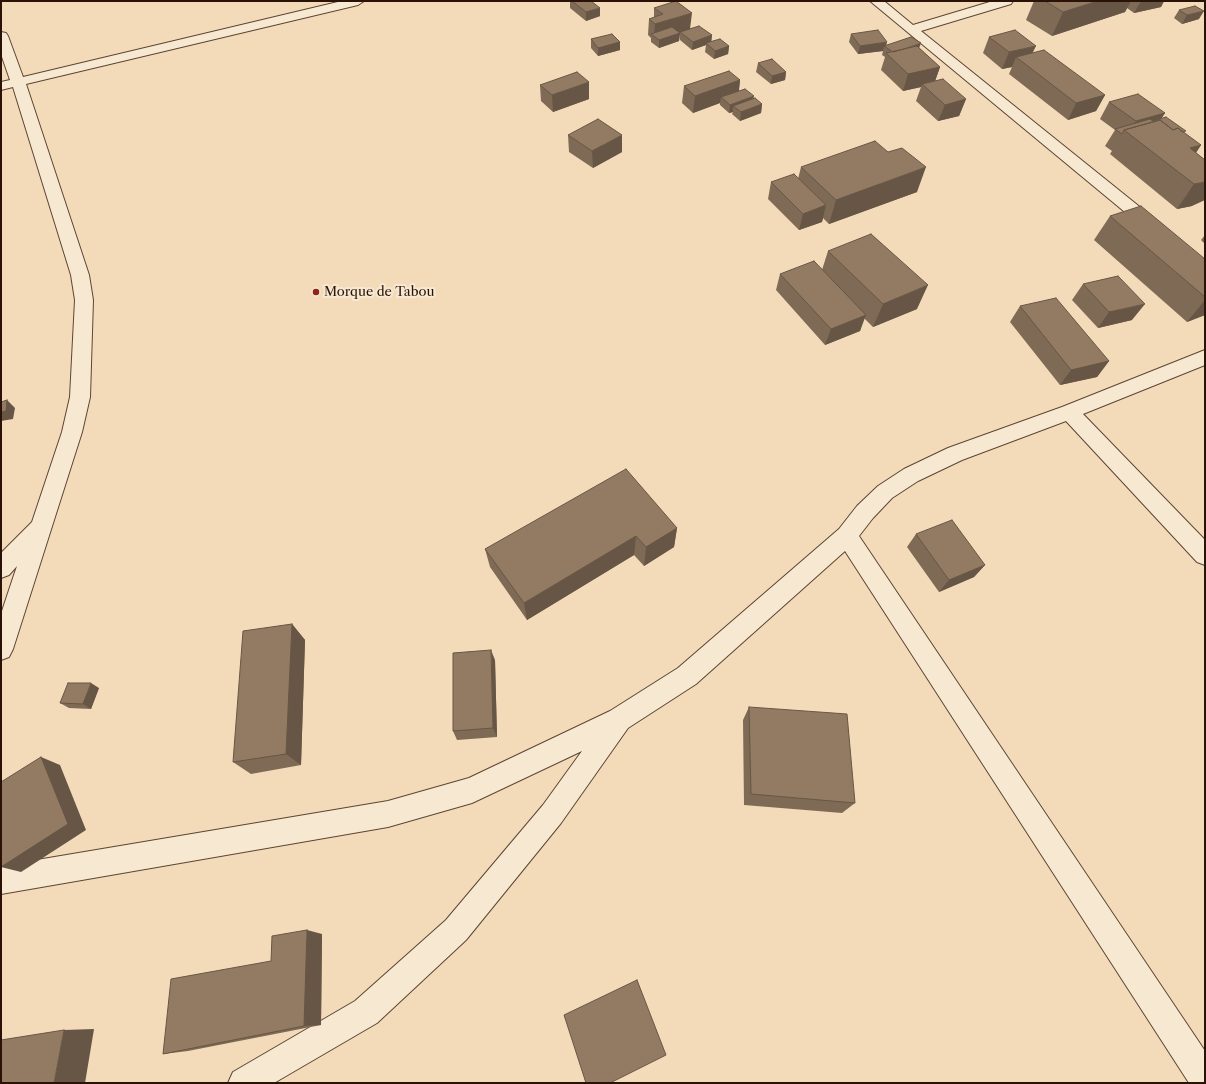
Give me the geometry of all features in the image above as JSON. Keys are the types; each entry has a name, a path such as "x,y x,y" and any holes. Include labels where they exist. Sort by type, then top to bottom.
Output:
{"street":[{"path":"9,84 358,1"},
{"path":"876,1 1168,239"},
{"path":"912,29 1007,1"},
{"path":"1,36 9,84 80,275 84,300 80,397 72,432 1,649"},
{"path":"1,880 388,814 472,790 619,720 687,676 847,536 866,512 885,492 911,475 955,454 1069,412 1205,357"},
{"path":"1069,412 1205,554"},
{"path":"1,568 42,524"},
{"path":"847,536 1205,1079"},
{"path":"244,1083 366,1012 456,930 552,814 619,720"}],"building":[{"path":"572,1 591,1 600,8 586,12"},
{"path":"676,1 692,13 655,24 649,19 663,14 654,8"},
{"path":"1045,1 1098,1 1063,12"},
{"path":"1195,6 1204,11 1187,15 1179,10"},
{"path":"699,26 712,35 693,42 680,32"},
{"path":"672,27 680,33 659,40 651,34"},
{"path":"878,30 887,42 860,46 851,34"},
{"path":"1015,30 1036,46 1009,52 989,37"},
{"path":"612,34 620,42 598,48 591,39"},
{"path":"911,37 921,43 893,52 884,46"},
{"path":"720,39 729,46 715,51 706,43"},
{"path":"917,46 940,67 908,74 886,53"},
{"path":"1044,50 1105,95 1076,103 1016,57"},
{"path":"772,59 786,72 772,76 758,63"},
{"path":"729,71 740,80 695,96 684,86"},
{"path":"577,72 589,82 552,95 540,85"},
{"path":"943,79 966,99 945,105 922,84"},
{"path":"745,89 754,96 730,105 721,97"},
{"path":"1138,94 1165,113 1136,121 1109,102"},
{"path":"755,98 762,104 741,112 733,106"},
{"path":"1166,117 1186,131 1182,132 1178,128 1173,130 1160,120 1124,130 1122,134 1115,129 1150,119 1153,121"},
{"path":"598,119 622,135 592,151 568,135"},
{"path":"1160,120 1173,130 1178,128 1201,145 1190,148 1205,160 1205,182 1194,184 1124,130"},
{"path":"875,141 888,152 902,148 926,167 836,200 801,167"},
{"path":"794,174 826,205 803,214 771,182"},
{"path":"1141,206 1205,259 1205,297 1110,216"},
{"path":"871,234 928,285 883,304 828,251"},
{"path":"814,261 866,315 831,329 780,274"},
{"path":"1118,276 1145,304 1109,312 1083,284"},
{"path":"1056,298 1109,361 1071,370 1020,306"},
{"path":"7,400 6,411 1,412 1,402"},
{"path":"626,469 677,528 646,547 636,536 524,603 485,549"},
{"path":"952,520 985,565 949,580 916,534"},
{"path":"292,624 286,754 233,762 243,631"},
{"path":"491,650 493,728 453,731 453,653"},
{"path":"68,683 91,683 83,704 60,703"},
{"path":"749,707 847,714 855,803 751,794"},
{"path":"41,757 68,824 1,867 1,782"},
{"path":"307,930 304,1026 163,1054 171,979 271,961 272,936"},
{"path":"637,980 666,1055 610,1083 586,1083 564,1015"},
{"path":"64,1030 54,1083 1,1083 1,1040"}],"place":[{"name":"Morque de Tabou","path":"316,292"}]}
